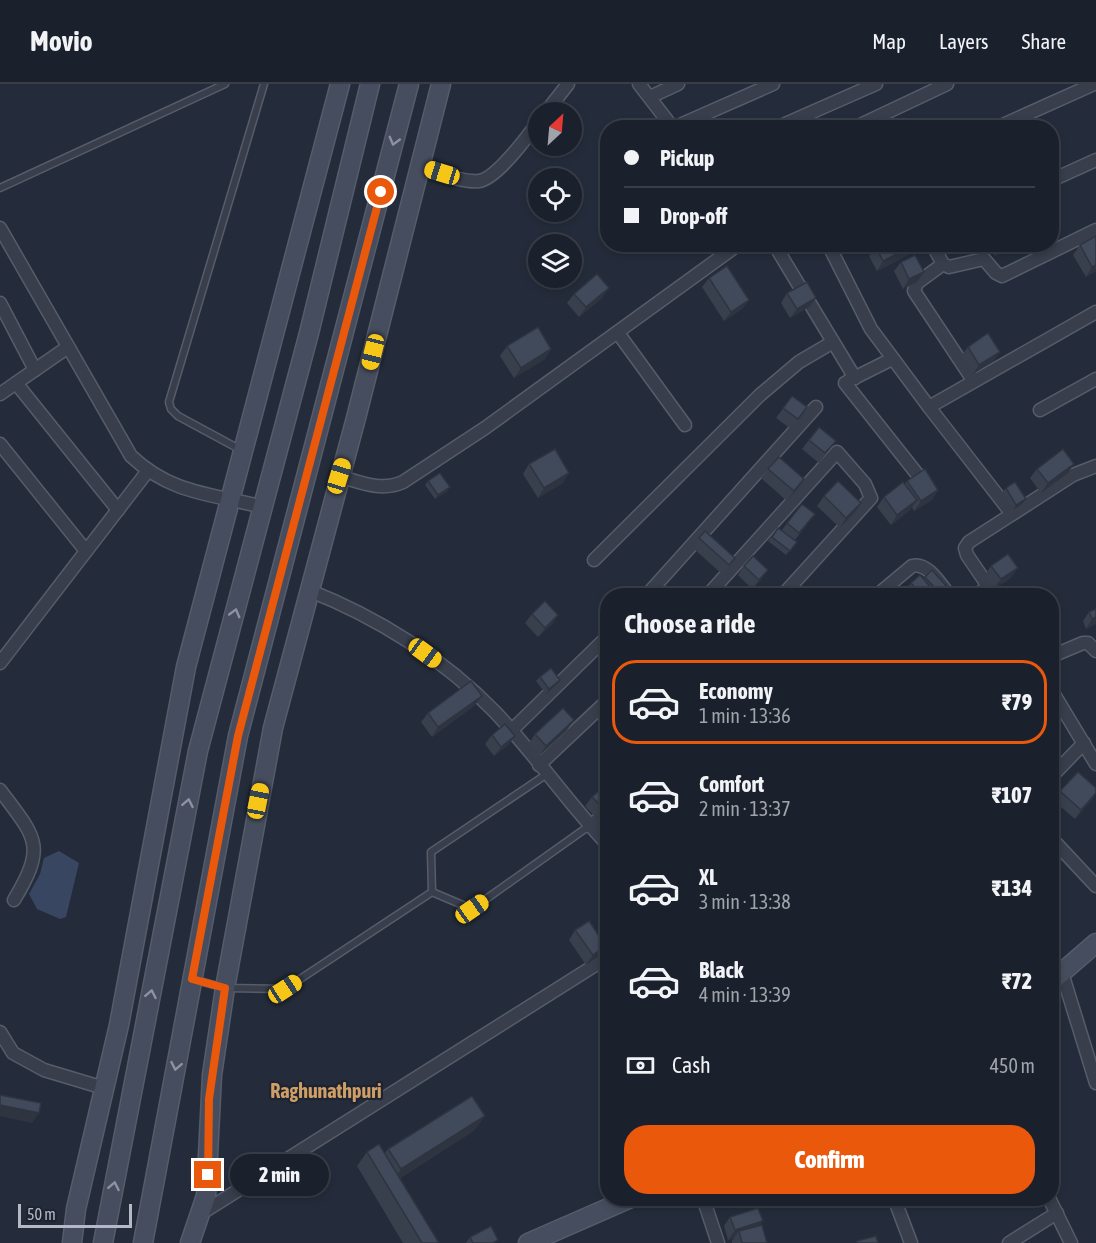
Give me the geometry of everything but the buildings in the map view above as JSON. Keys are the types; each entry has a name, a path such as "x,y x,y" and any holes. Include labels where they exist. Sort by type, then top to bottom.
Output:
{"street":[{"path":"72,1243 76,1209 119,1025 186,667 340,84"},
{"path":"103,1243 198,751 309,333 370,84"},
{"path":"143,1243 238,736 409,84"},
{"path":"190,1243 202,1213 208,1175 209,1099 225,988 273,728 308,590 356,418 441,84"},
{"path":"554,102 568,84"},
{"path":"639,84 667,120"},
{"path":"650,97 678,84"},
{"path":"691,120 773,84"},
{"path":"794,120 876,84"},
{"path":"871,120 947,84"},
{"path":"1014,120 1094,84"},
{"path":"420,166 463,179 480,181 494,174 528,134"},
{"path":"1059,177 1096,160"},
{"path":"0,228 131,456 147,472 181,489 263,507"},
{"path":"1059,248 1096,230"},
{"path":"339,476 378,487 392,487 403,482 485,428 728,252"},
{"path":"779,252 833,342 846,382 925,484"},
{"path":"832,252 871,329 1012,514"},
{"path":"937,252 944,264 955,267 984,259 996,273 1002,276 1051,252"},
{"path":"944,264 917,283 914,291 973,380"},
{"path":"0,303 35,370"},
{"path":"929,407 1096,312"},
{"path":"618,333 685,425"},
{"path":"594,560 760,395 799,362 833,342"},
{"path":"0,394 68,347"},
{"path":"846,382 892,359"},
{"path":"1040,410 1096,379"},
{"path":"16,383 118,510"},
{"path":"653,588 816,407"},
{"path":"0,444 86,551"},
{"path":"714,588 837,452 865,484 871,498 789,588"},
{"path":"990,588 967,555 965,548 969,542 1073,475 1096,466"},
{"path":"0,663 147,472"},
{"path":"886,588 912,566 919,564 926,567 943,588"},
{"path":"308,590 345,605 425,653 460,678 511,731 600,837"},
{"path":"1059,653 1083,643 1092,645 1096,651"},
{"path":"511,731 600,644"},
{"path":"1059,705 1096,764"},
{"path":"543,770 600,709"},
{"path":"1059,769 1084,743"},
{"path":"0,790 22,820 33,840 33,865 14,900"},
{"path":"589,826 600,818"},
{"path":"1059,846 1096,886"},
{"path":"1059,975 1096,943"},
{"path":"202,1213 600,962"},
{"path":"1059,982 1096,1083"},
{"path":"0,1032 13,1053 44,1070 104,1088"},
{"path":"528,1243 614,1206"},
{"path":"706,1206 718,1243"},
{"path":"897,1206 911,1243"},
{"path":"1053,1206 1071,1243"},
{"path":"1009,1243 1057,1213"}],"lane":[{"path":"0,188 225,84"},
{"path":"244,452 177,416 170,402 264,84"},
{"path":"432,892 431,852 543,770"},
{"path":"432,892 472,909 589,826"},
{"path":"192,979 225,988 285,989 432,892"}],"water":[{"path":"59,851 79,863 66,917 60,919 37,909 29,894 40,874 44,858"}],"district":[{"name":"Raghunathpuri","path":"326,1090"}],"route":[{"path":"208,1175 209,1099 225,988 192,979 238,736 381,192"}]}
